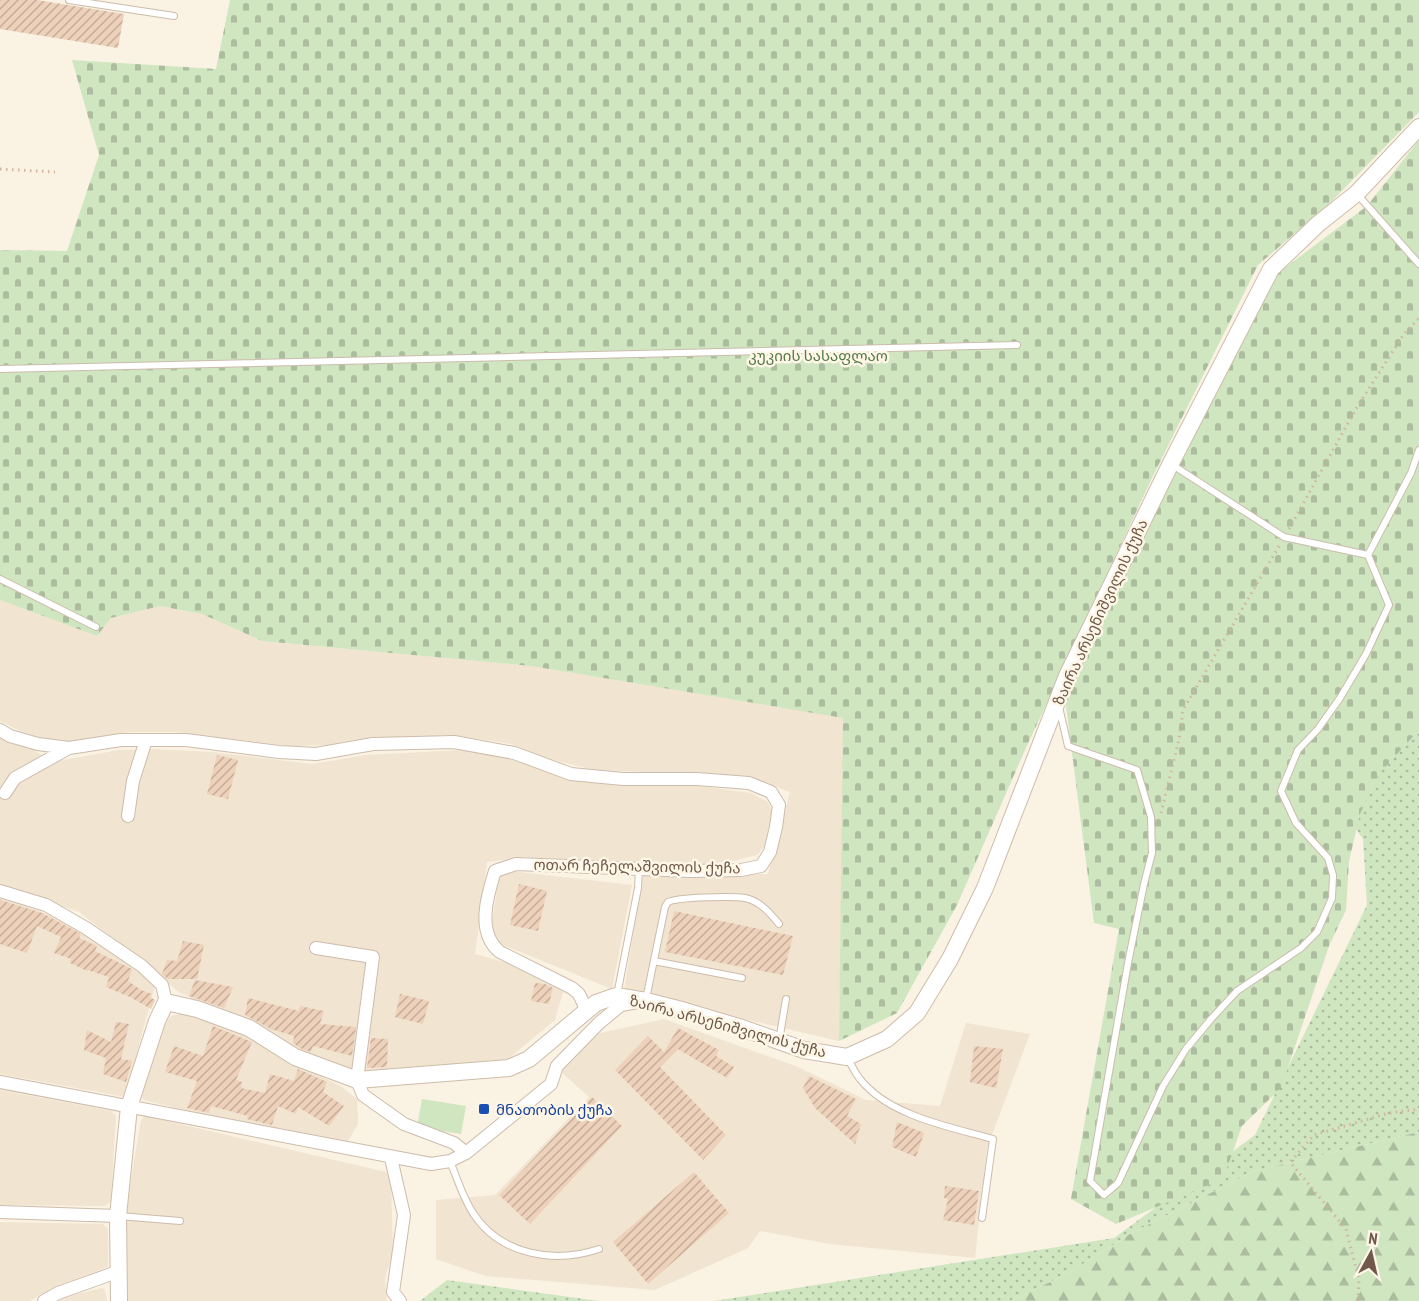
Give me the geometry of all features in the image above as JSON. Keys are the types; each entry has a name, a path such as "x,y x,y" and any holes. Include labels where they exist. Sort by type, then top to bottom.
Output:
{"street":[{"name":"ზაირა არსენიშვილის ქუჩა","path":"166,1002 197,1009 249,1028 295,1057 357,1080 509,1068 529,1059 596,1003 616,996 646,1001 742,1028 804,1050 847,1057 886,1039 917,1013 950,959 986,888 1066,676 1171,463 1271,269 1318,224 1357,193 1419,127"},
{"name":"ოთარ ჩეჩელაშვილის ქუჩა","path":"0,730 10,736 38,744 69,748 121,740 186,740 279,752 316,754 373,744 454,742 514,753 571,774 623,779 697,778 749,783 771,792 779,805 770,852 761,866 731,870 516,864 495,871 487,895 486,936 492,946 572,988 579,994 586,1011"},
{"path":"128,816 133,781 146,740"},
{"path":"5,793 15,778 69,748"},
{"path":"0,891 46,905 86,928 142,966 162,985 166,1002 157,1021 129,1107 118,1216 118,1301"},
{"path":"316,948 373,957 357,1080 363,1095 404,1124 454,1143 466,1153"},
{"path":"0,1082 430,1164 450,1161 466,1153 551,1084 557,1066 599,1023 621,1005 646,1001"},
{"path":"391,1158 404,1215 393,1292 400,1301"},
{"path":"0,1212 118,1216"},
{"path":"44,1301 58,1293 117,1272"}],"lane":[{"path":"69,0 174,16"},
{"path":"1357,193 1419,264"},
{"path":"0,369 1017,345"},
{"path":"1368,555 1411,473 1419,450"},
{"path":"1171,463 1284,537 1368,555"},
{"path":"1057,702 1068,746 1137,770 1151,817 1152,853 1131,952 1090,1181 1104,1195 1118,1183 1163,1086 1186,1049 1237,991 1301,948 1317,932 1332,898 1333,875 1328,858 1296,824 1281,791 1299,750 1318,729 1340,698 1366,654 1389,605 1368,555"},
{"path":"0,579 96,627"},
{"path":"616,996 638,888 639,869"},
{"path":"646,1001 665,907 668,902 674,899 745,898 760,905 779,924"},
{"path":"654,961 742,978"},
{"path":"779,1041 786,999"},
{"path":"847,1057 860,1080 896,1107 929,1122 993,1138 982,1218"},
{"path":"450,1161 473,1213 494,1236 533,1255 583,1254 598,1250"},
{"path":"118,1216 180,1221"}],"path":[{"path":"0,169 55,172"},
{"path":"1160,819 1179,739 1183,710 1358,407 1404,334 1419,318"},
{"path":"1358,1301 1359,1280 1346,1229 1290,1162 1314,1135 1389,1113 1419,1109"}],"shaded area":[{"path":"0,600 97,636 111,618 160,606 202,614 262,641 531,666 844,718 839,1041 624,991 643,874 768,874 790,792 747,776 594,770 542,757 511,744 453,735 351,740 328,745 292,746 176,732 129,732 67,742 52,741 20,731 0,721"},
{"path":"0,735 31,748 52,762 119,750 211,752 312,764 366,755 462,750 516,761 570,780 622,786 683,784 751,793 768,802 772,811 765,845 757,855 716,865 616,863 524,857 487,862 475,954 525,968 563,992 555,1020 508,1059 366,1072 351,1070 291,1046 179,992 79,912 0,884"},
{"path":"510,871 632,885 612,989 493,941 490,935 499,877"},
{"path":"0,896 70,923 125,957 155,986 125,1097 0,1074"},
{"path":"186,1013 236,1029 276,1053 342,1087 357,1099 358,1124 345,1146 299,1138 144,1100 141,1096 163,1027 171,1016"},
{"path":"664,1019 798,1067 866,1100 940,1106 966,1023 1030,1034 987,1148 975,1258 830,1244 760,1231 748,1248 655,1290 486,1276 436,1259 436,1200 495,1195 589,1097 559,1070 596,1034"},
{"path":"0,1090 111,1111 116,1116 111,1201 105,1206 0,1205"},
{"path":"145,1116 386,1172 391,1178 393,1252 385,1278 387,1301 124,1301 127,1203 141,1120"},
{"path":"0,1222 103,1224 108,1229 108,1267 54,1287 30,1301 0,1301"},
{"path":"102,1288 105,1290 107,1301 59,1301 65,1297"}],"green space":[{"name":"კუკიის სასაფლაო","path":"230,0 1419,0 1419,112 1331,202 1258,265 1152,478 1025,750 957,905 897,1013 839,1041 843,718 531,666 262,641 202,614 160,606 111,618 97,636 0,600 0,250 67,251 99,155 72,60 216,69"},
{"path":"1419,140 1419,730 1379,774 1360,814 1349,861 1346,910 1329,946 1281,1088 1242,1126 1223,1179 1116,1224 1071,1199 1119,929 1094,923 1064,691 1278,273 1367,206"},
{"path":"1419,631 1419,1132 1254,1171 1130,1234 1067,1274 1010,1301 714,1301 1114,1238 1255,1135 1367,905 1363,839 1327,788"},
{"path":"422,1099 466,1106 461,1134 417,1127"},
{"path":"1419,1132 1419,1301 1010,1301 1067,1274 1130,1234 1254,1171"},
{"path":"447,1280 599,1301 420,1301"}],"building":[{"path":"0,0 37,0 124,14 118,48 0,29"},
{"path":"217,755 238,760 228,799 207,794"},
{"path":"519,884 547,891 538,931 510,925"},
{"path":"0,900 42,913 81,934 79,938 97,946 95,951 132,969 128,981 152,994 150,997 155,1000 151,1009 106,987 109,977 87,971 70,963 71,959 54,953 61,937 37,926 27,953 0,944"},
{"path":"674,911 793,936 783,975 665,952"},
{"path":"183,941 204,945 197,979 168,979 162,974 167,960 177,961"},
{"path":"195,980 233,987 224,1008 189,996"},
{"path":"535,983 553,988 549,1004 531,1001"},
{"path":"400,994 429,1001 423,1024 395,1017"},
{"path":"248,998 299,1011 300,1006 324,1011 320,1024 356,1027 352,1056 313,1046 311,1052 300,1048 293,1043 294,1036 271,1029 245,1015"},
{"path":"116,1022 129,1024 121,1059 132,1061 126,1082 103,1074 106,1058 84,1050 87,1030 111,1042"},
{"path":"213,1026 252,1042 236,1080 242,1082 241,1088 265,1093 270,1074 294,1081 298,1069 327,1082 323,1092 344,1106 329,1126 298,1107 296,1114 278,1106 272,1125 211,1106 209,1113 187,1108 197,1081 165,1072 174,1046 203,1056"},
{"path":"678,1028 719,1050 716,1056 734,1067 727,1078 678,1049 660,1067 726,1135 703,1160 615,1070 648,1036 664,1052"},
{"path":"371,1038 388,1039 387,1067 367,1068"},
{"path":"974,1046 1003,1049 996,1088 970,1082"},
{"path":"809,1076 856,1099 847,1116 861,1124 855,1144 815,1108 803,1088"},
{"path":"592,1097 622,1126 530,1224 499,1195"},
{"path":"897,1122 924,1133 916,1157 892,1147"},
{"path":"694,1172 729,1213 648,1284 613,1242"},
{"path":"945,1186 979,1191 974,1225 943,1220 948,1199 944,1198"}],"place":[{"name":"მნათობის ქუჩა","path":"484,1109"}]}
